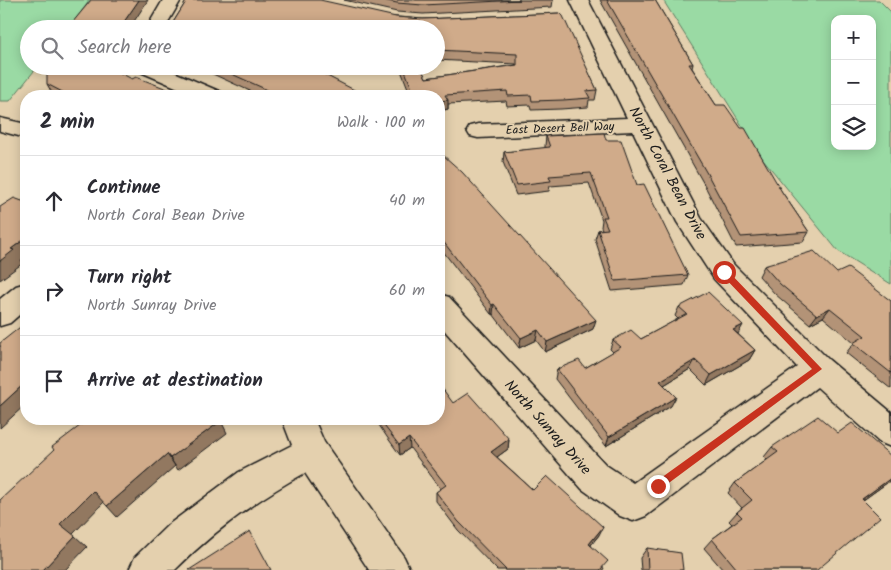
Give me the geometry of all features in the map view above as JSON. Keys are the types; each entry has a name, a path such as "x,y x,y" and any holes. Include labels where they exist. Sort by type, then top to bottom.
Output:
{"street":[{"path":"160,20 172,0"},
{"name":"North Coral Bean Drive","path":"576,9 641,124 690,222 724,272 818,369 891,432"},
{"path":"164,75 200,90"},
{"path":"0,124 20,129"},
{"name":"East Desert Bell Way","path":"478,131 641,124"},
{"path":"0,315 20,299"},
{"name":"North Sunray Drive","path":"445,312 594,477 633,504 818,369"},
{"path":"300,425 311,452 391,570"},
{"path":"148,570 181,538 251,484 311,452"}],"green space":[{"path":"0,0 90,0 75,20 20,20 20,75 31,75 10,101 0,101"},
{"path":"663,0 879,0 891,12 891,284 838,251 763,159"}],"building":[{"path":"91,0 139,0 125,20 74,20"},
{"path":"187,0 320,0 396,17 423,19 560,13 597,90 586,91 590,98 532,101 531,95 508,96 507,91 445,95 445,90 413,90 407,75 424,75 426,78 517,65 517,54 445,50 445,20 175,20"},
{"path":"383,0 520,0 423,5"},
{"path":"607,0 655,0 693,64 689,64 716,105 725,105 741,128 745,128 782,192 809,232 741,237 709,177"},
{"path":"47,75 124,75 132,79 136,77 170,90 58,90 47,84"},
{"path":"234,75 325,75 354,90 266,90"},
{"path":"604,133 606,140 621,140 637,185 644,184 688,275 615,281 598,230 608,229 603,217 607,217 591,173 549,176 551,181 517,185 504,152 550,147 546,136"},
{"path":"445,157 462,172 596,320 547,342 538,330 521,338 494,304 492,305 445,244"},
{"path":"14,198 20,200 20,242 0,261 0,207"},
{"path":"814,251 837,273 848,268 891,301 891,373 853,343 865,336 830,308 817,315 780,284 764,266"},
{"path":"708,292 743,325 733,330 755,350 711,375 695,360 660,381 676,397 609,437 557,369 579,360 585,368 621,347 613,340 631,330 641,339 687,314 679,307"},
{"path":"20,327 20,388 0,406 1,346 0,343"},
{"path":"445,392 453,403 468,393 509,439 491,452 533,490 547,476 603,527 589,544 608,561 600,570 506,570 458,521 436,492 446,485 409,438 399,445 384,425 445,425"},
{"path":"818,416 838,433 852,423 891,456 891,478 862,499 880,517 817,570 736,570 712,539 742,517 737,512 752,500 735,483 778,452 772,447"},
{"path":"81,425 215,425 170,458 167,454 107,506 93,491 60,524 75,536 43,570 0,570 0,500 54,450 52,447"},
{"path":"250,531 271,570 189,570"},
{"path":"647,548 681,553 683,570 648,570"}],"route":[{"path":"658,486 818,369 724,272"}]}
